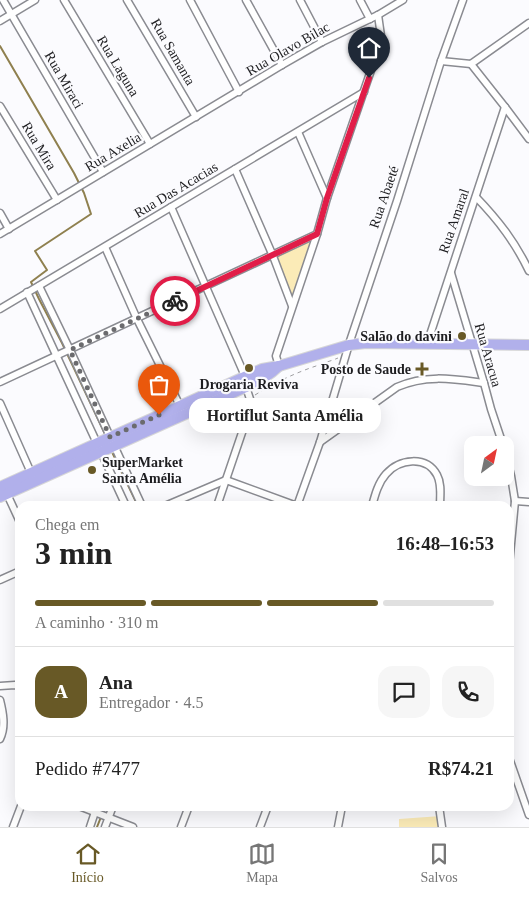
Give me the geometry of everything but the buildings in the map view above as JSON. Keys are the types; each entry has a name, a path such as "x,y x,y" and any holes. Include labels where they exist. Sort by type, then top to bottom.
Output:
{"main road":[{"path":"2,492 245,382 264,378 279,366 366,343 529,345"}],"street":[{"name":"Rua Miraci","path":"3,0 103,172"},
{"path":"0,21 35,0"},
{"name":"Rua Laguna","path":"64,0 150,144"},
{"name":"Rua Samanta","path":"127,0 196,117"},
{"path":"190,0 239,92"},
{"path":"246,0 282,65"},
{"path":"300,0 322,42"},
{"path":"360,0 370,19"},
{"name":"Rua Olavo Bilac","path":"239,92 322,42 370,19 403,0"},
{"name":"Rua Abaeté","path":"299,501 320,442 348,347 463,0"},
{"path":"279,366 276,356 380,42 378,14"},
{"path":"442,61 471,64 529,23"},
{"path":"471,64 529,139"},
{"name":"Rua Axelia","path":"0,234 239,92"},
{"name":"Rua Das Acacias","path":"0,309 364,92"},
{"name":"Rua Mira","path":"0,106 57,200"},
{"name":"Rua Amaral","path":"428,344 505,107"},
{"path":"298,132 327,198"},
{"path":"235,169 273,256 292,306"},
{"path":"476,197 510,236 529,271"},
{"path":"171,207 245,382 250,399 248,415 219,501"},
{"path":"0,214 9,229"},
{"path":"0,382 317,234"},
{"path":"105,247 137,319 182,410"},
{"name":"Rua Aracua","path":"450,272 500,436"},
{"path":"39,286 140,501"},
{"path":"27,292 124,501"},
{"path":"320,442 397,387 408,383 434,378 453,378 484,383"},
{"path":"0,403 33,477"},
{"path":"373,501 386,474 402,462 414,461 427,465 434,471 437,476 440,501"},
{"path":"177,501 226,480 283,501"},
{"path":"513,486 515,501 514,512"},
{"path":"2,492 15,514"},
{"path":"515,501 529,502"},
{"path":"0,580 15,573"},
{"path":"0,686 15,685"},
{"path":"0,700 3,719 0,739"},
{"path":"514,772 529,814"},
{"path":"13,827 19,811"},
{"path":"90,827 95,811"},
{"path":"99,811 108,818 134,827"},
{"path":"105,827 110,811"},
{"path":"181,827 187,811"},
{"path":"260,827 266,811"},
{"path":"338,827 341,811"},
{"path":"440,811 442,827"}],"path":[{"path":"250,399 265,388 315,366 348,347"}],"shaded area":[{"path":"316,236 294,302 274,255"},
{"path":"441,816 444,827 399,827 399,819"}],"waterway":[{"path":"0,46 74,173 84,193 91,214 35,251 47,270 31,282 106,436"},
{"path":"112,452 136,501"},
{"path":"97,827 101,817"}],"way so far":[{"path":"159,415 110,437 70,350 175,301"}],"place":[{"name":"Salão do davini","path":"462,336"},
{"name":"Drogaria Reviva","path":"249,368"},
{"name":"Posto de Saude","path":"422,369"},
{"name":"Hortiflut Santa Amélia","path":"159,415"},
{"name":"SuperMarket Santa Amélia","path":"92,470"}],"route":[{"path":"175,301 317,234 327,198 369,78"}]}
